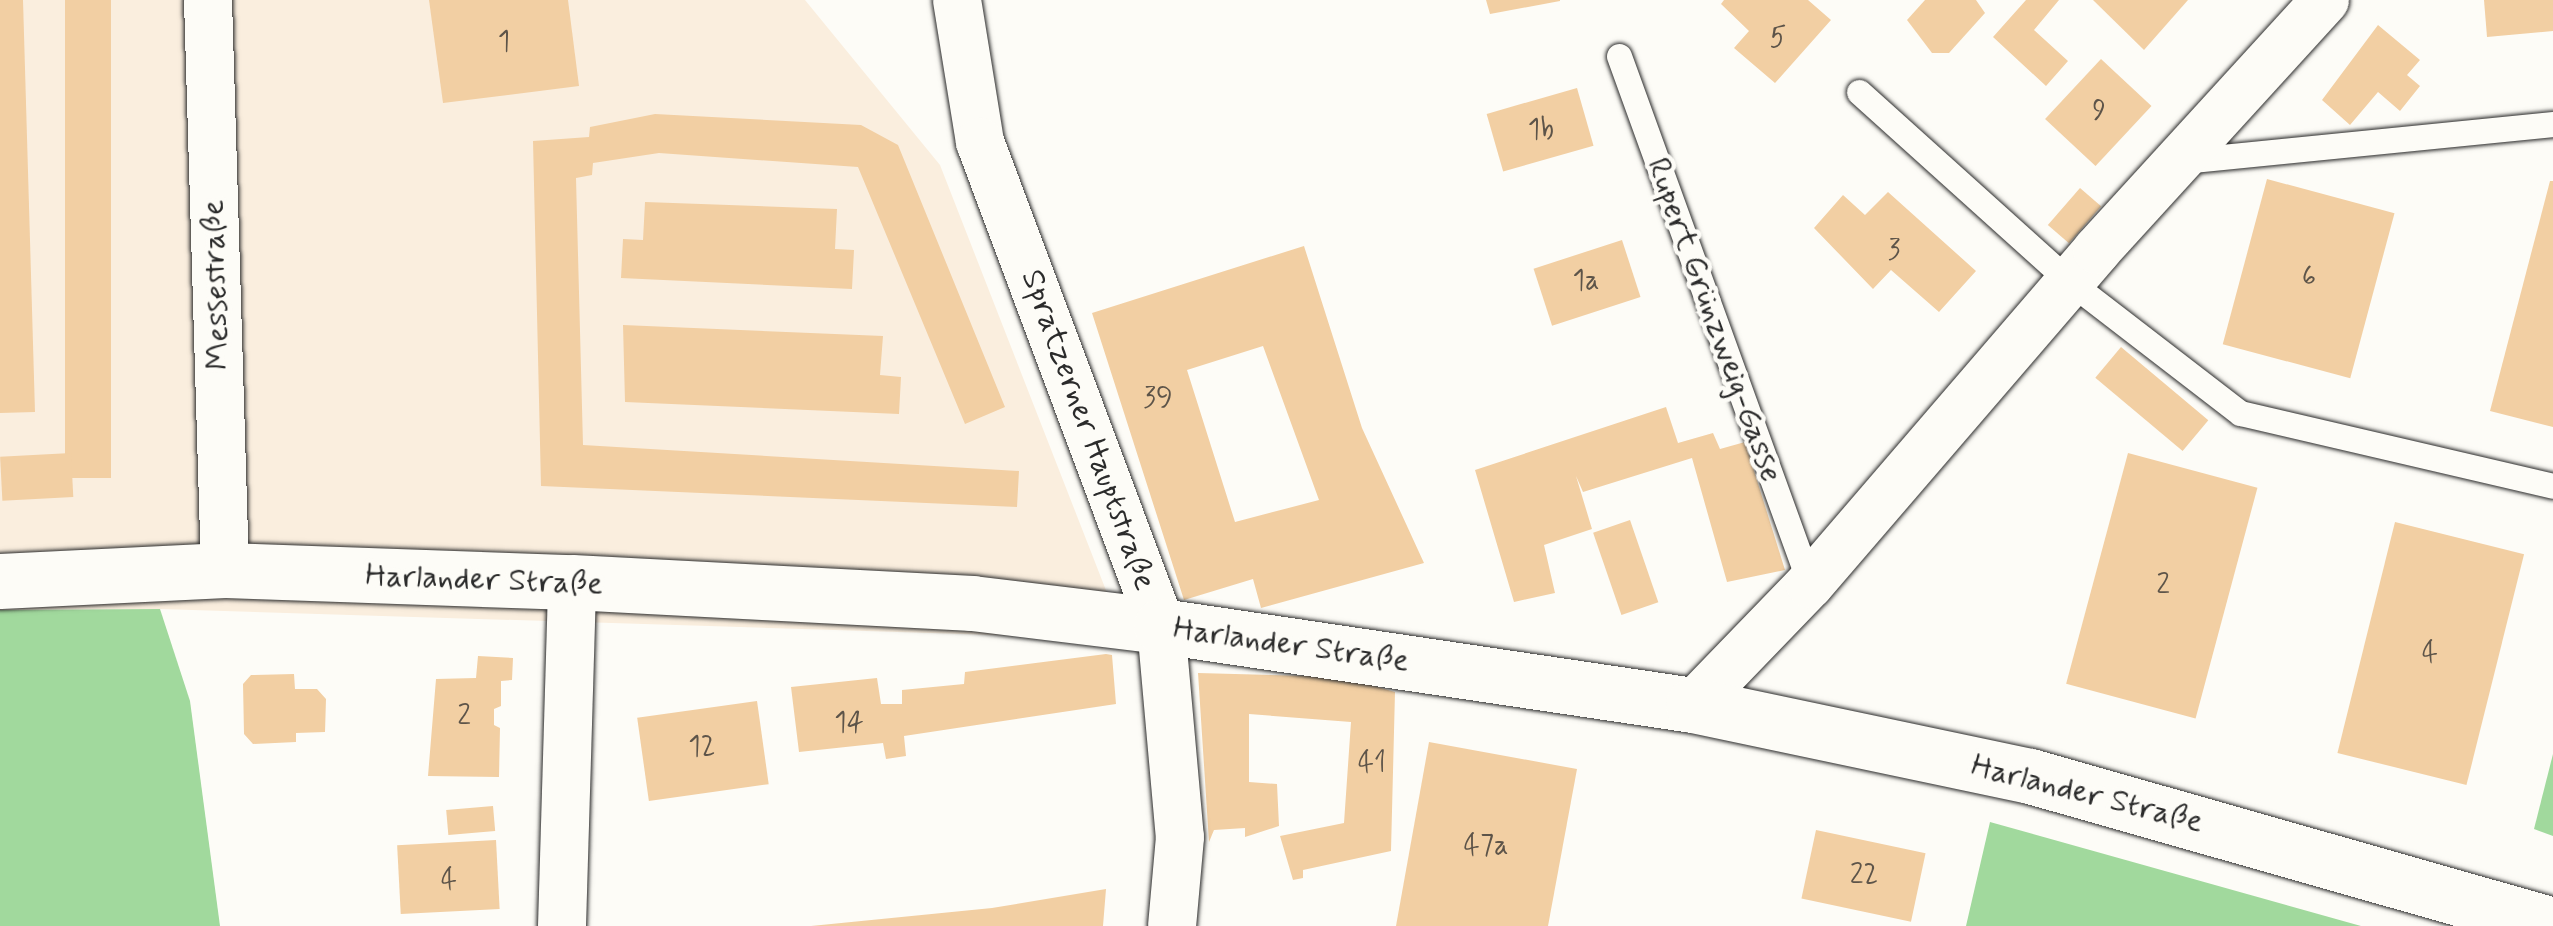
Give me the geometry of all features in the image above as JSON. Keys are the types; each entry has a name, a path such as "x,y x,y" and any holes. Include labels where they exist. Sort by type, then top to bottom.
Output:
{"main road":[{"name":"Harlander Straße","path":"0,581 224,570 572,582 972,604 1161,626 1693,705 2030,776 2542,924"}],"street":[{"name":"Messestraße","path":"208,0 224,570"},
{"name":"Spratzerner Hauptstraße","path":"956,0 980,142 1161,626 1180,837 1172,926"},
{"path":"1693,705 1810,584 2070,282 2325,0"},
{"path":"562,926 572,582"}],"lane":[{"name":"Rupert Grünzweig-Gasse","path":"1618,56 1810,584"},
{"path":"1859,92 2070,282 2240,413 2553,486"},
{"path":"2182,161 2553,124"}],"shaded area":[{"path":"0,0 805,0 940,165 1125,639 160,609 0,610"}],"green space":[{"path":"160,609 190,701 220,926 0,926 0,610"},
{"path":"2553,754 2553,836 2534,829"},
{"path":"1990,822 2361,926 1966,926"}],"building":[{"path":"0,0 23,0 35,412 0,413"},
{"path":"65,0 111,0 111,478 65,478"},
{"path":"429,0 568,0 579,86 443,103"},
{"path":"1486,0 1560,0 1560,1 1490,14"},
{"path":"1724,0 1808,0 1831,20 1775,83 1734,48 1749,31 1721,4"},
{"path":"1925,0 1976,0 1985,13 1949,53 1932,53 1907,20"},
{"path":"2026,0 2059,0 2034,30 2068,61 2046,86 1993,37"},
{"path":"2093,0 2188,0 2144,50"},
{"path":"2484,0 2553,0 2553,31 2487,37"},
{"path":"2378,25 2420,60 2407,75 2420,86 2400,111 2378,92 2350,125 2322,100"},
{"path":"2101,59 2151,106 2096,166 2045,119"},
{"path":"1577,88 1594,146 1503,172 1487,114"},
{"path":"655,114 861,125 898,145 1005,407 965,424 858,167 659,153 593,163 592,175 576,178 583,445 1019,471 1017,507 541,486 533,141 589,137 590,127"},
{"path":"2267,179 2395,213 2350,378 2223,344"},
{"path":"2553,181 2553,427 2490,411"},
{"path":"2080,188 2101,206 2069,243 2048,225"},
{"path":"1888,192 1976,271 1939,312 1891,270 1873,289 1814,228 1843,195 1865,215"},
{"path":"645,202 837,209 835,249 854,250 852,289 621,278 623,239 643,240"},
{"path":"1622,240 1641,297 1552,326 1534,269"},
{"path":"1304,246 1362,428 1424,563 1261,608 1253,579 1184,600 1092,313","holes":["1263,346 1319,500 1235,522 1187,370"]},
{"path":"623,325 883,336 880,375 901,377 899,414 625,402"},
{"path":"2121,347 2208,420 2183,451 2095,378"},
{"path":"1666,407 1678,443 1713,433 1720,449 1745,442 1785,570 1727,582 1692,458 1583,492 1576,476 1592,529 1544,545 1555,593 1514,602 1475,470"},
{"path":"71,453 73,497 2,501 0,457"},
{"path":"2128,453 2257,488 2196,719 2066,684"},
{"path":"1630,520 1658,602 1621,615 1593,533"},
{"path":"2395,522 2524,554 2466,785 2337,753"},
{"path":"1112,655 1116,704 904,736 906,756 886,759 883,743 799,752 791,687 877,678 881,704 902,704 902,690 964,684 965,672"},
{"path":"478,656 513,658 512,680 501,681 501,706 494,709 494,725 500,728 499,777 428,776 436,679 476,678"},
{"path":"1198,673 1343,677 1395,692 1391,851 1303,870 1303,878 1293,880 1280,836 1344,823 1351,722 1249,714 1249,782 1277,784 1279,826 1245,837 1245,828 1214,830 1209,842"},
{"path":"294,674 295,689 317,689 326,699 325,732 296,733 296,742 253,744 244,734 243,684 251,675"},
{"path":"757,701 769,784 649,801 637,718"},
{"path":"1429,742 1577,769 1548,926 1396,926"},
{"path":"493,806 495,831 448,835 446,810"},
{"path":"1816,830 1926,853 1911,922 1801,898"},
{"path":"496,840 500,909 401,914 397,845"},
{"path":"1106,889 1103,926 811,926 992,908"}]}
